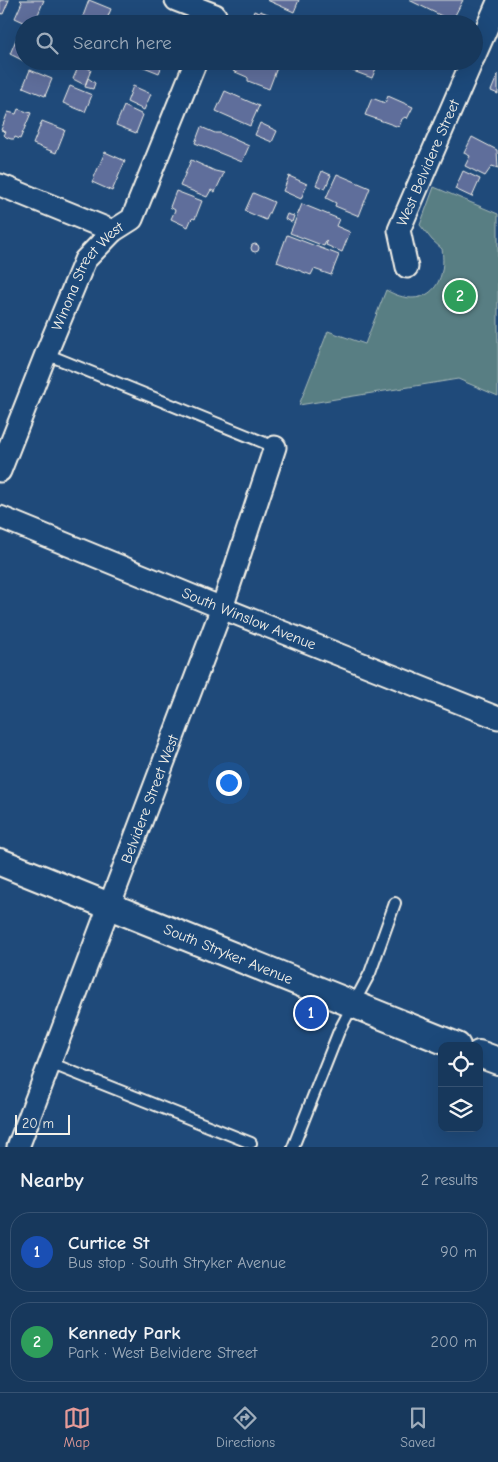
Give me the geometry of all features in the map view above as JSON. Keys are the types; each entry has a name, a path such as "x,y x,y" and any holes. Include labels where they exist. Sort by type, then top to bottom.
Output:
{"street":[{"path":"176,0 216,13"},
{"path":"483,36 498,2"},
{"name":"Winona Street West","path":"0,471 85,260 112,231 132,219 192,70"},
{"name":"West Belvidere Street","path":"407,266 399,230 468,70"},
{"path":"0,185 112,231"},
{"name":"Belvidere Street West","path":"18,1147 222,608 275,447"},
{"name":"South Winslow Avenue","path":"0,517 498,718"},
{"name":"South Stryker Avenue","path":"0,862 448,1042"},
{"path":"483,1056 498,1062"}],"lane":[{"path":"46,354 275,447"},
{"path":"293,1147 339,1031 370,973 395,903"},
{"path":"50,1063 251,1143"}],"green space":[{"path":"434,187 498,214 498,396 458,379 299,405 328,331 365,344 386,290 399,296 422,297 437,285 443,263 442,249 420,225"}],"building":[{"path":"0,0 9,0 3,14 0,13"},
{"path":"20,0 44,0 38,15 16,15 22,2"},
{"path":"89,0 111,9 109,15 83,15"},
{"path":"267,0 299,0 294,12"},
{"path":"409,0 463,0 455,15 440,15"},
{"path":"254,11 259,13 260,11 271,15 252,15"},
{"path":"15,42 15,56 10,54"},
{"path":"30,70 52,79 45,96 23,87"},
{"path":"77,70 91,70 85,85 73,79"},
{"path":"276,70 269,89 248,81 247,77 233,71"},
{"path":"350,70 375,70 372,78"},
{"path":"498,74 498,94 491,91"},
{"path":"88,78 95,83 93,89 85,87"},
{"path":"70,86 92,95 85,112 63,103"},
{"path":"133,86 151,94 144,110 127,102"},
{"path":"225,91 259,106 250,126 216,111"},
{"path":"388,96 413,107 407,119 405,117 402,119 399,127 365,115 372,98 385,103"},
{"path":"124,106 143,115 136,133 116,125"},
{"path":"18,109 31,113 20,139 15,137 11,139 4,135 6,132 1,130 8,112 16,114"},
{"path":"42,121 65,130 56,153 33,144"},
{"path":"260,123 277,131 272,142 255,135"},
{"path":"201,127 249,146 242,162 195,143"},
{"path":"472,137 497,150 498,168 492,166 485,176 465,166 470,156 464,153"},
{"path":"105,152 125,161 112,191 92,182"},
{"path":"191,160 224,173 215,192 211,190 207,197 180,186"},
{"path":"322,171 331,175 325,189 316,185"},
{"path":"463,171 480,179 472,197 455,189"},
{"path":"337,174 370,188 359,216 335,206 336,203 326,198"},
{"path":"289,176 307,184 301,199 283,191"},
{"path":"176,191 202,201 195,219 191,220 188,227 171,219 175,210 170,207"},
{"path":"253,193 274,202 266,220 245,211"},
{"path":"302,204 339,219 336,226 350,232 342,252 326,245 326,241 324,246 290,233"},
{"path":"287,214 294,216 292,222 285,219"},
{"path":"287,235 339,255 331,275 314,269 311,275 277,262"},
{"path":"255,244 259,248 255,252 251,248"}],"place":[{"name":"Kennedy Park","path":"460,296"},
{"name":"Curtice St","path":"311,1013"}]}
